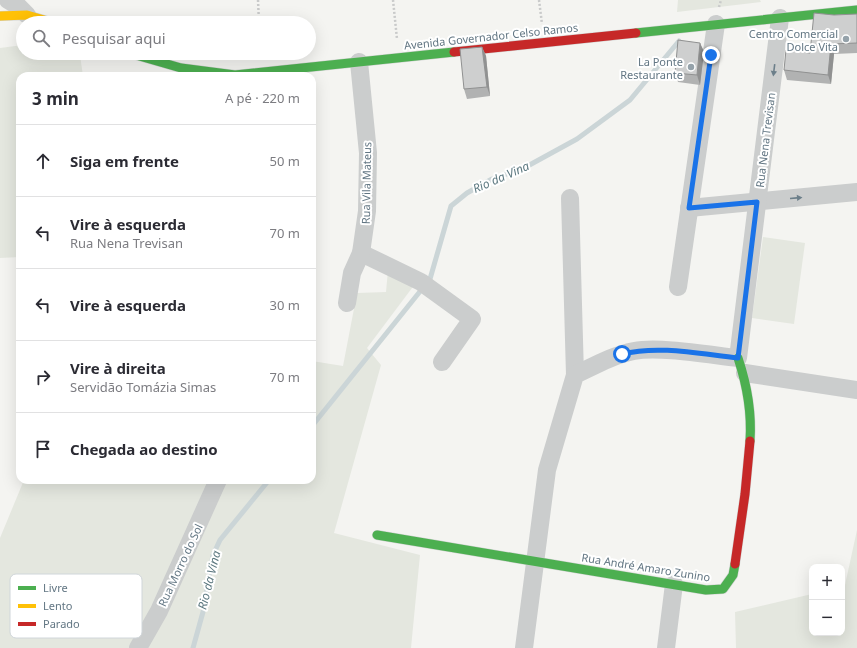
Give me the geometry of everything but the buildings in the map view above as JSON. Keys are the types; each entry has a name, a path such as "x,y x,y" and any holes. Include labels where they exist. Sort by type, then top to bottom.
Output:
{"main road":[{"name":"Avenida Governador Celso Ramos","path":"274,72 544,42 857,10"},
{"path":"0,16 30,16"},
{"name":"Avenida Governador Celso Ramos","path":"151,60 195,72"},
{"name":"Rua André Amaro Zunino","path":"377,535 706,590 723,589 729,583 733,574 750,450 751,425 741,365"}],"street":[{"path":"8,0 18,6 27,15"},
{"name":"Rua Nena Trevisan","path":"741,365 757,202 780,18"},
{"path":"678,287 716,24"},
{"name":"Rua Vila Mateus","path":"347,303 352,273 361,253 367,211 368,153 359,62"},
{"path":"689,208 857,192"},
{"path":"524,648 547,470 575,375 570,198"},
{"path":"361,253 426,285 472,320 442,362"},
{"path":"575,375 622,354 636,350 656,350 741,365 857,390"},
{"name":"Rua Morro do Sol","path":"138,648 159,611 216,484"},
{"path":"666,648 674,584"}],"path":[{"path":"258,0 259,16"},
{"path":"393,0 399,58"},
{"path":"539,0 544,42"}],"shaded area":[{"path":"678,0 760,0 761,2 677,12"},
{"path":"16,46 16,60 81,60 82,72 16,72 16,257 0,258 0,48"},
{"path":"763,237 805,243 794,324 752,318"},
{"path":"388,270 415,284 367,348 381,365 334,533 420,555 411,648 0,648 0,538 22,484 316,484 316,362 343,366 357,293 386,292"},
{"path":"857,530 857,648 736,648 735,612 809,595 809,636 845,636 845,585"}],"waterway":[{"name":"Rio da Vina","path":"316,421 430,279 451,206 467,193 492,179 524,168 577,139 630,100 679,41"},
{"name":"Rio da Vina","path":"193,648 203,612 213,555 220,540 266,484"}],"traffic: fast":[{"path":"636,33 857,10"},
{"path":"264,72 454,52"},
{"path":"153,60 181,68 212,72"},
{"path":"738,358 748,399 750,441"},
{"path":"377,535 706,590 723,589 733,575 735,564"}],"traffic: slow":[{"path":"0,16 30,16"}],"traffic: jam":[{"path":"454,52 636,33"},
{"path":"735,564 745,494 750,441"}],"place":[{"name":"Centro Comercial Dolce Vita","path":"846,39"},
{"name":"La Ponte Restaurante","path":"691,67"}],"route":[{"path":"622,354 636,350 656,350 738,358 757,202 689,208 711,55"}]}
